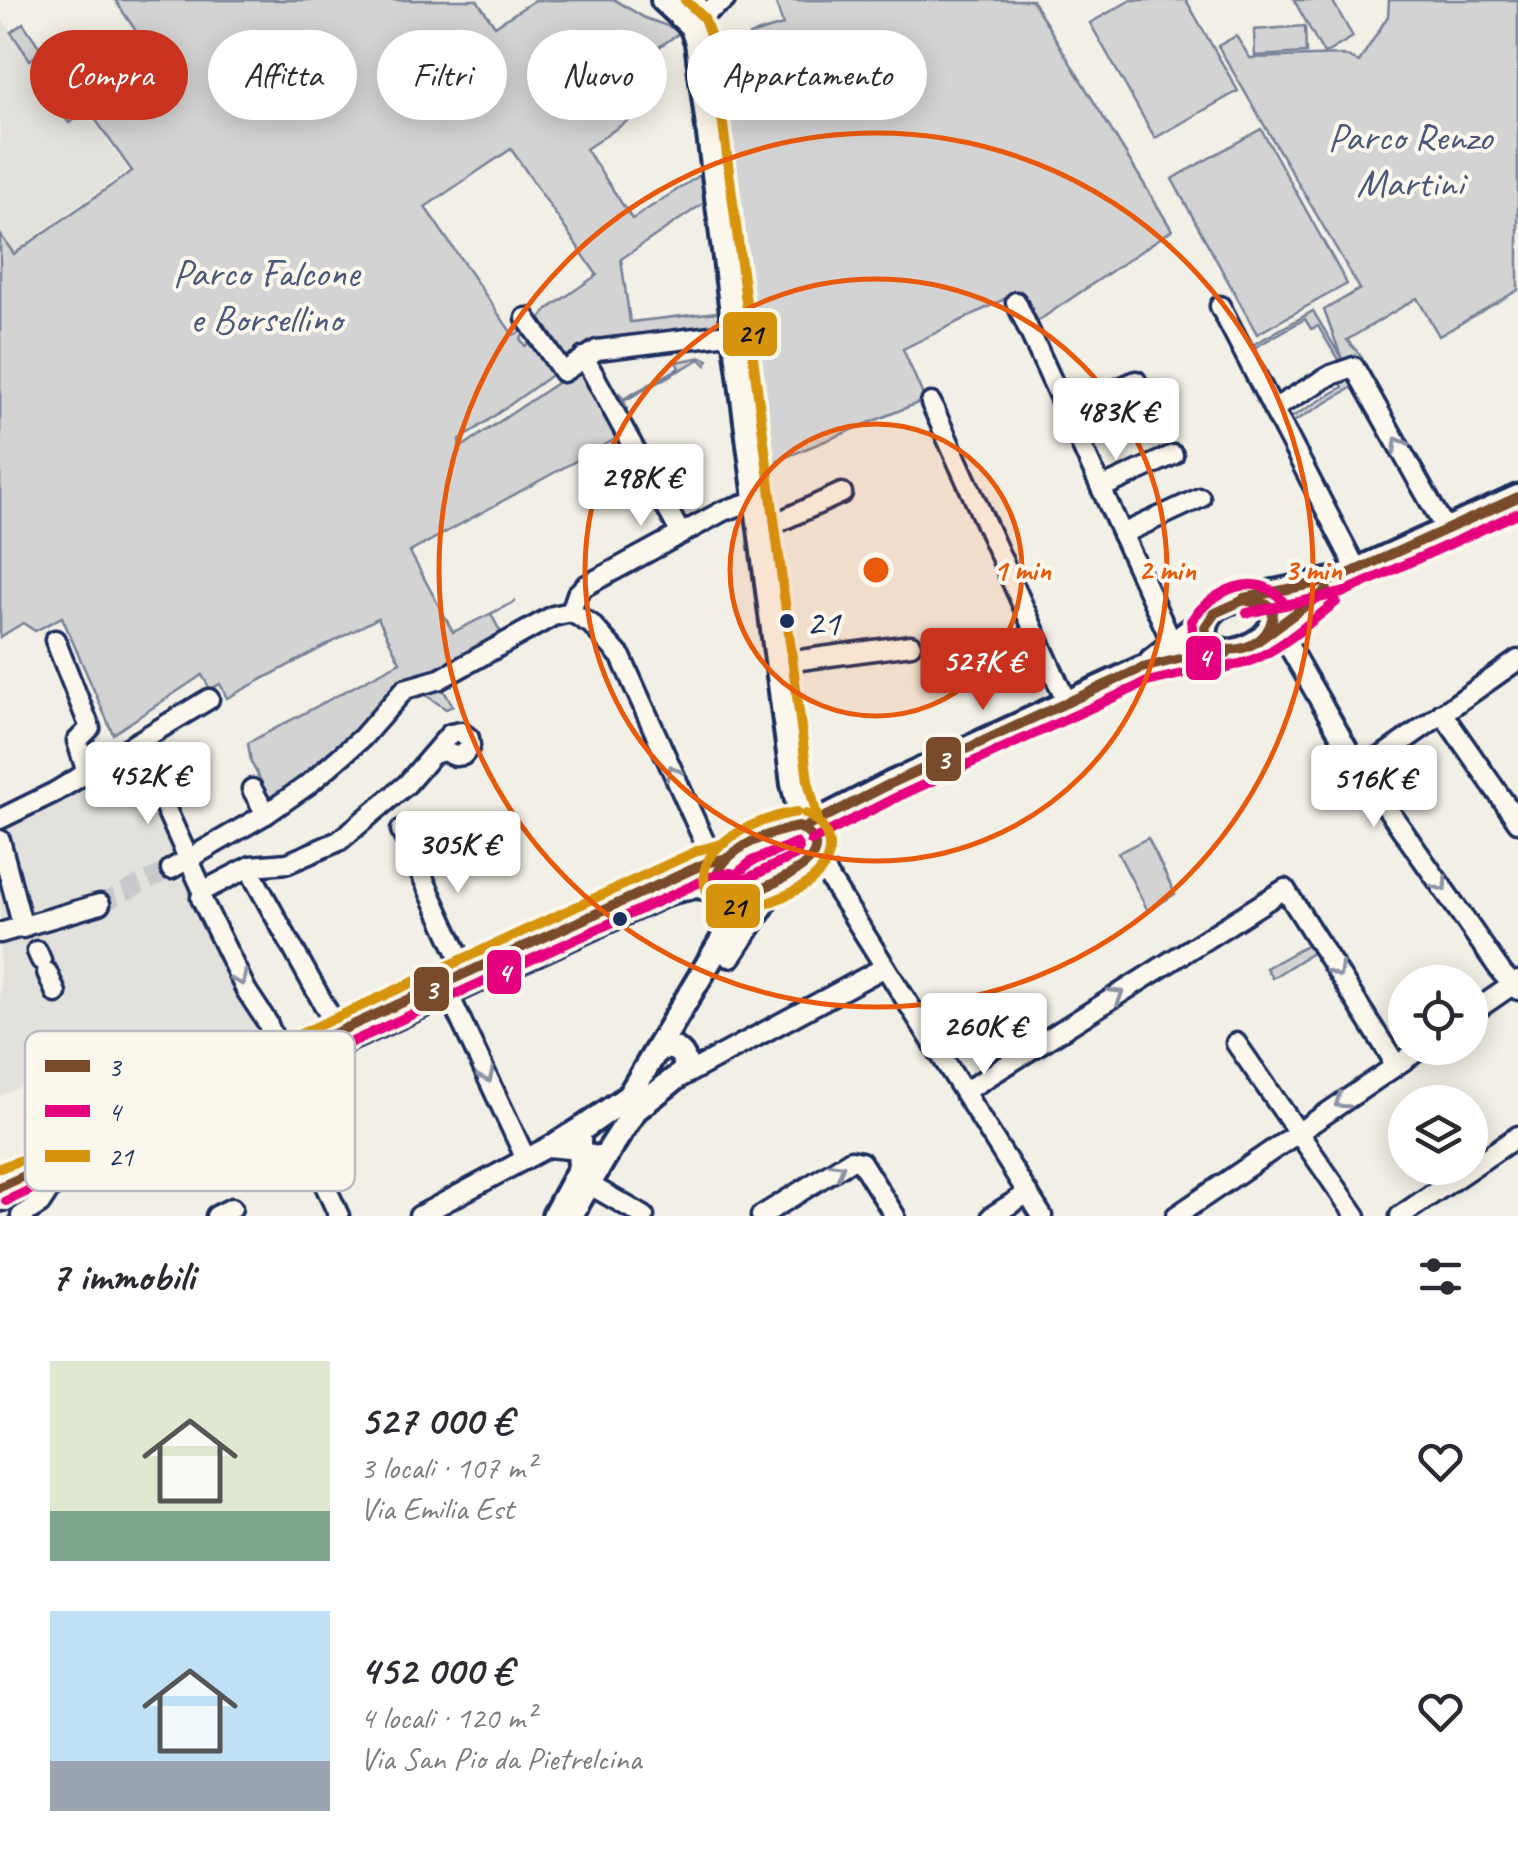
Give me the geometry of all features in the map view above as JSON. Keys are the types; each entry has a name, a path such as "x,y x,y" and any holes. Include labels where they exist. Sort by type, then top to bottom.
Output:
{"main road":[{"path":"642,0 688,8"},
{"path":"663,0 688,8"},
{"path":"688,1063 682,1041 685,1028 762,901 811,861 799,832 708,120"},
{"path":"355,1031 721,859 799,832 1142,668 1226,604 1348,574 1518,497"},
{"path":"1142,668 1245,648 1348,574"},
{"path":"1244,598 1261,600 1272,610 1272,629 1266,635"},
{"path":"1210,615 1204,627 1206,640 1227,653"},
{"path":"793,784 814,806 848,806"},
{"path":"554,1216 580,1168 580,1131 624,1102 728,930 731,916 717,877 721,859"},
{"path":"355,1032 674,890 695,886 722,888 744,896 786,878"},
{"path":"658,1050 673,1048 688,1063"},
{"path":"570,1216 635,1110 688,1063"},
{"path":"579,1150 590,1157 606,1155"},
{"path":"0,1200 25,1188"}],"street":[{"path":"688,8 705,13 720,3"},
{"path":"704,30 720,3"},
{"path":"1016,302 1174,644"},
{"path":"1220,306 1273,408 1348,574"},
{"path":"526,318 563,372 584,357 603,350 736,333"},
{"path":"584,357 681,534"},
{"path":"1273,408 1331,374 1354,367 1446,530"},
{"path":"1066,412 1136,381"},
{"path":"931,403 1068,703"},
{"path":"1102,488 1173,456"},
{"path":"760,526 776,523 842,493"},
{"path":"1122,534 1200,498"},
{"path":"571,612 577,594 585,586 734,506 757,500"},
{"path":"171,869 266,814 336,762 405,689 440,679 552,616 571,612 592,624 620,655 721,859"},
{"path":"1266,635 1288,646 1361,770 1516,986 1488,1003"},
{"path":"55,640 90,728 78,742 87,773"},
{"path":"778,663 912,646"},
{"path":"1361,770 1518,660"},
{"path":"0,819 87,773 209,700"},
{"path":"1442,714 1518,822"},
{"path":"136,743 202,891 208,914 271,1031"},
{"path":"202,891 251,866 288,863 340,841 396,795 434,754"},
{"path":"252,789 266,814"},
{"path":"401,830 469,979"},
{"path":"799,832 885,967 970,1088 1042,1216"},
{"path":"0,840 23,928"},
{"path":"786,878 808,872 828,876"},
{"path":"254,878 339,1031"},
{"path":"970,1088 1285,889 1391,1056 1391,1069"},
{"path":"0,933 100,904"},
{"path":"41,961 56,993"},
{"path":"688,1063 885,967"},
{"path":"448,993 526,1159"},
{"path":"1236,1043 1356,1216"},
{"path":"1176,1216 1397,1065"},
{"path":"419,1216 590,1122"},
{"path":"1400,1216 1518,1136"},
{"path":"548,1147 579,1150"},
{"path":"761,1216 851,1160 861,1162 895,1216"},
{"path":"590,1185 644,1216"},
{"path":"21,1216 38,1206 47,1191"},
{"path":"328,1191 339,1216"},
{"path":"992,1216 1028,1193"}],"shaded area":[{"path":"0,16 11,31 23,23 30,33 30,120 92,120 128,170 13,252 0,234"},
{"path":"138,761 262,1031 25,1031 25,1084 0,1096 0,825"}],"green space":[{"name":"Parco Falcone e Borsellino","path":"115,0 477,0 495,26 535,0 615,0 645,18 676,29 678,34 667,42 667,30 527,30 527,120 629,120 586,149 632,219 700,175 704,203 621,259 630,322 718,312 720,329 567,362 540,319 548,309 597,275 511,149 425,207 513,335 526,333 520,339 525,346 529,343 553,374 459,441 460,448 578,369 619,437 410,552 453,632 516,601 491,614 501,633 491,639 494,644 435,676 453,706 446,709 417,689 273,813 257,786 262,783 251,762 248,743 400,662 378,618 227,698 220,684 210,689 202,675 113,734 62,617 35,631 23,623 0,637 0,234 14,254 132,171 96,120 188,120 188,30 135,30"},
{"path":"775,0 1032,0 1172,230 1038,321 1021,291 903,349 925,400 769,464 719,120 927,120 927,30 766,30 783,25"},
{"path":"1131,0 1186,0 1238,91 1155,138 1090,23"},
{"path":"1294,0 1332,0 1353,37 1324,54"},
{"name":"Parco Renzo Martini","path":"1389,0 1518,0 1518,290 1439,336 1417,298 1347,340 1362,357 1343,368 1318,326 1311,329 1305,319 1254,348 1256,361 1249,347 1313,311 1342,359 1324,310 1360,289 1218,46 1236,36 1250,58 1343,55 1359,62 1388,16"},
{"path":"23,23 30,33 30,60 11,32"},
{"path":"1305,26 1306,53 1255,56 1254,30"},
{"path":"1261,129 1347,284 1257,334 1172,179"},
{"path":"702,357 708,360 706,365 700,359 624,401 624,411 615,395 619,393 623,399 679,368 676,362"},
{"path":"1351,376 1356,385 1292,423 1293,433 1285,410 1290,418 1343,387 1339,379"},
{"path":"1148,838 1175,894 1148,911 1118,853"},
{"path":"794,840 801,847 796,860 739,886 727,880 730,868"},
{"path":"1311,943 1318,949 1272,978 1266,968"}],"tunnel":[{"path":"100,904 171,869"}],"transit line":[{"name":"21","path":"685,0 704,18 712,40 808,781 819,824"},
{"name":"3","path":"1244,598 1337,579 1518,497"},
{"name":"4","path":"1247,613 1342,593 1518,513"},
{"name":"4","path":"1284,603 1261,586 1235,587 1222,593 1191,621 1196,653 1213,663 1250,661 1288,640 1336,602"},
{"name":"3","path":"1262,638 1327,590"},
{"name":"3","path":"1244,600 1268,605 1273,613 1266,633 1240,649 1209,645 1205,627 1215,613 1244,600"},
{"name":"3","path":"804,828 1142,668 1187,657 1227,653"},
{"name":"4","path":"811,841 1147,682 1228,668"},
{"name":"21","path":"797,812 744,829 714,851 706,865 704,881 711,899 747,911 812,880 828,859 829,845 821,826 806,814"},
{"name":"3","path":"799,827 812,838 815,849 799,869 745,896 722,889 718,872 732,855 765,836 799,827"},
{"name":"21","path":"307,1031 699,850 725,843"},
{"name":"4","path":"796,843 796,855 744,880 733,877 752,861 796,843"},
{"name":"3","path":"340,1031 706,863 728,858"},
{"name":"4","path":"355,1041 711,877 731,873"},
{"name":"21","path":"0,1168 25,1159"},
{"name":"3","path":"0,1187 25,1176"},
{"name":"4","path":"6,1201 28,1191"}],"place":[{"name":"21","path":"787,621"}]}
